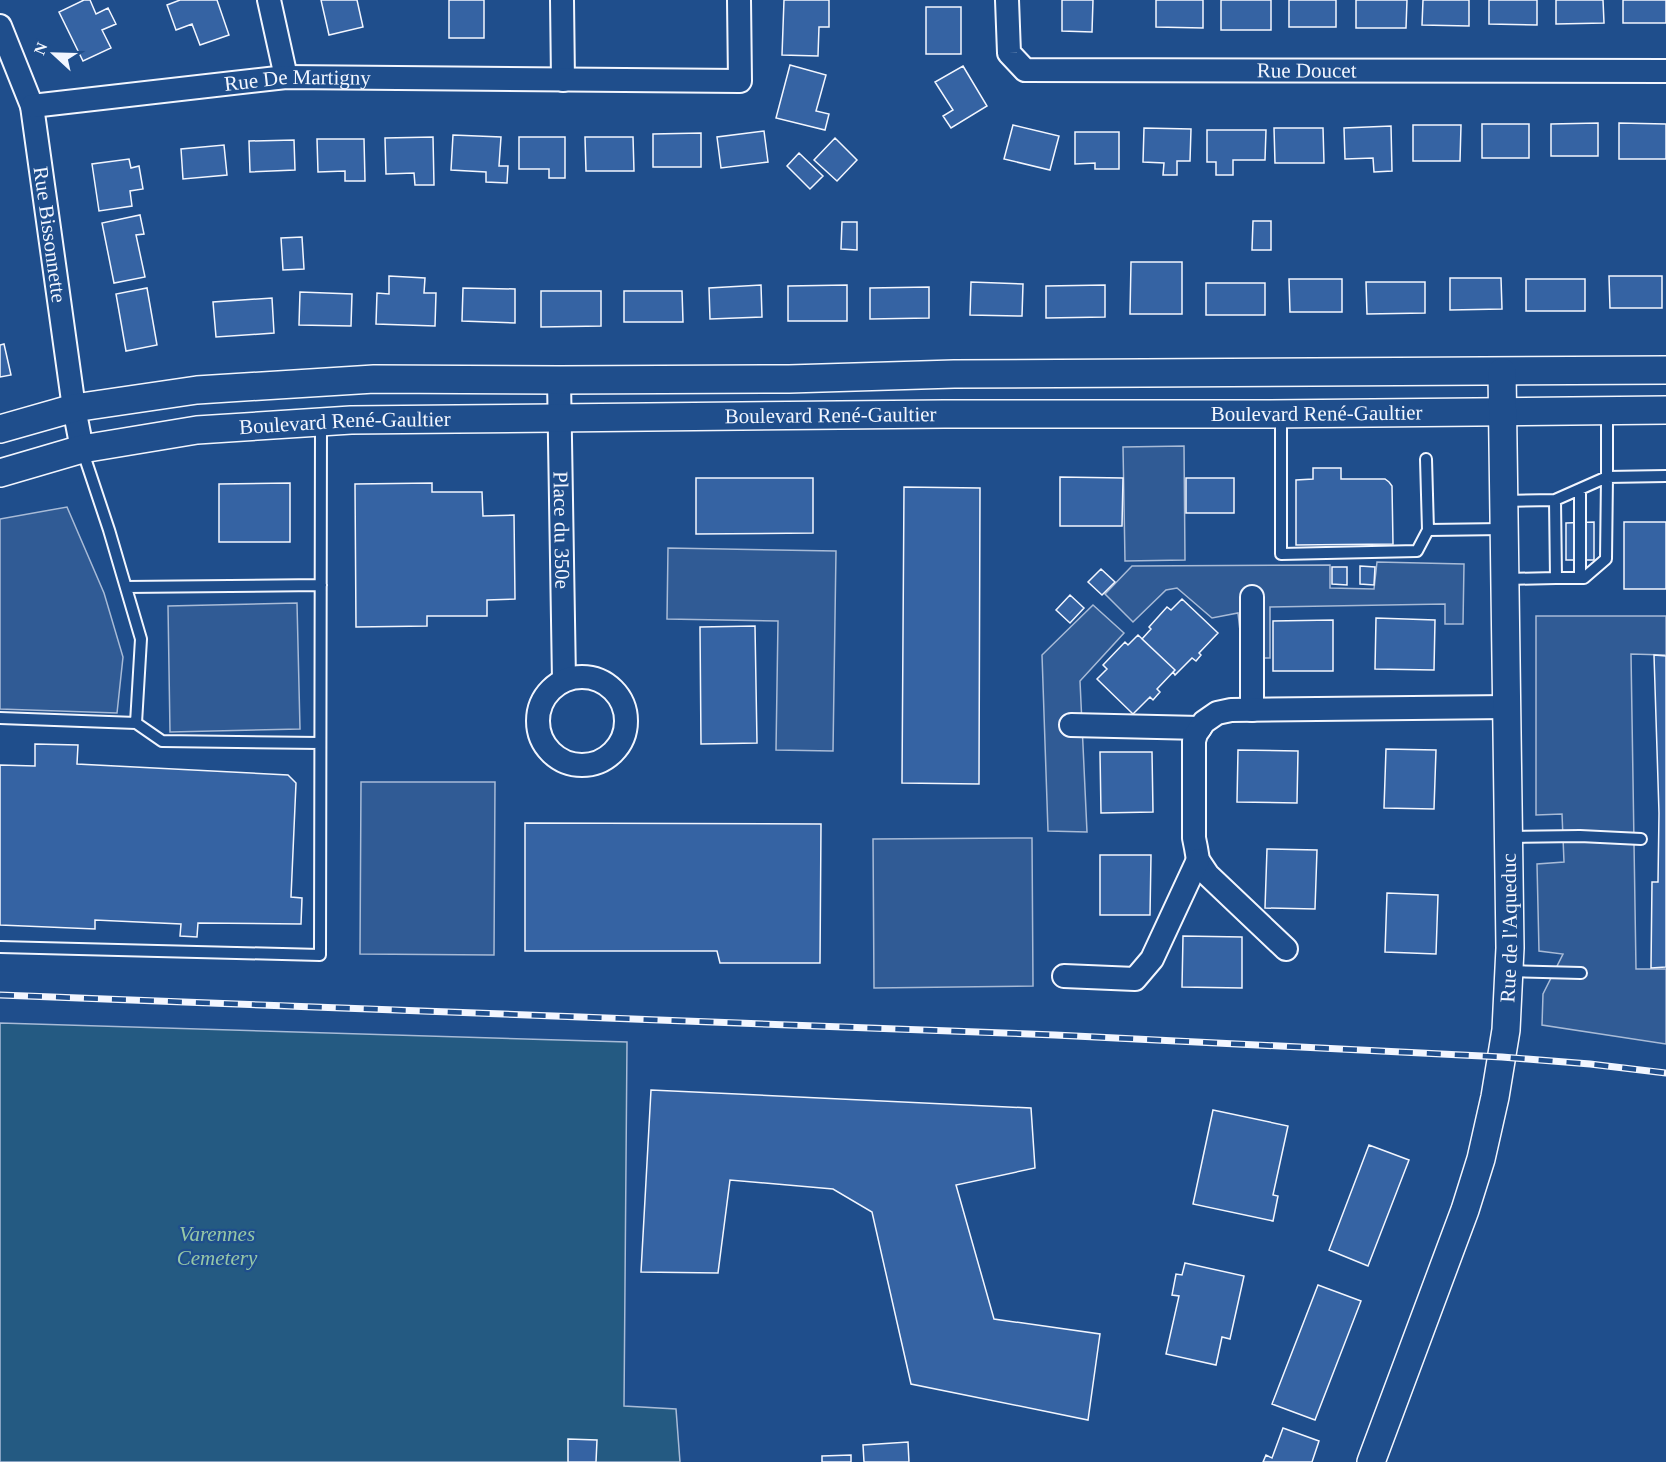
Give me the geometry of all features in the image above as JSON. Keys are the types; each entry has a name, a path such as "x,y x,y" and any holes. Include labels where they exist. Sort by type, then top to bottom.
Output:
{"street":[{"path":"269,0 286,77"},
{"path":"562,0 563,80"},
{"name":"Rue De Martigny","path":"32,106 286,77 740,81 739,0"},
{"name":"Rue Doucet","path":"1007,0 1009,53 1026,70 1666,70"},
{"name":"Rue Bissonnette","path":"0,26 32,106 74,408 82,449"},
{"name":"Boulevard René-Gaultier","path":"0,429 74,408 197,390 374,379 789,379 965,374 1666,370"},
{"name":"Rue de l'Aqueduc","path":"1371,1462 1453,1243 1478,1168 1493,1105 1506,1030 1509,971 1502,372"},
{"path":"789,379 790,416"},
{"name":"Place du 350e","path":"559,380 564,680"},
{"path":"321,382 321,422"},
{"name":"Boulevard René-Gaultier","path":"0,473 82,449 197,430 351,420 1666,410"},
{"path":"1252,597 1252,710"},
{"path":"1286,949 1212,879 1198,860 1194,838 1194,741 1204,722 1216,713 1224,711 1507,707"},
{"path":"1071,725 1200,728"},
{"path":"1064,976 1135,979 1152,959 1198,860"}],"lane":[{"path":"1505,579 1584,578 1606,559 1607,411"},
{"path":"1281,414 1281,554 1417,551 1428,530 1426,459"},
{"path":"0,947 320,955 321,422"},
{"path":"82,449 141,639 136,723"},
{"path":"1504,501 1555,500 1607,477 1666,476"},
{"path":"1580,489 1580,578"},
{"path":"1555,500 1556,578"},
{"path":"1428,530 1504,529"},
{"path":"126,587 321,585"},
{"path":"0,718 136,723 162,741 320,743"},
{"path":"1508,837 1580,836 1641,839"},
{"path":"1509,971 1581,973"}],"green space":[{"name":"Varennes Cemetery","path":"0,1023 627,1042 624,1406 676,1409 680,1462 0,1462"}],"shaded area":[{"path":"1184,446 1185,560 1125,561 1123,447"},
{"path":"67,507 104,593 123,657 117,713 0,709 0,519"},
{"path":"668,548 836,551 833,751 776,750 778,621 667,619"},
{"path":"1377,562 1464,564 1463,624 1445,624 1445,604 1270,607 1270,658 1243,658 1238,613 1212,618 1177,588 1166,590 1133,622 1105,594 1132,566 1330,565 1330,588 1374,589"},
{"path":"297,603 300,729 170,732 168,606"},
{"path":"1093,605 1124,633 1080,681 1087,832 1048,831 1042,655"},
{"path":"1536,616 1666,616 1666,655 1631,654 1636,969 1666,969 1666,1044 1542,1025 1543,994 1563,954 1539,951 1537,864 1564,862 1562,814 1536,815"},
{"path":"361,782 495,782 494,955 360,954"},
{"path":"1032,838 1033,986 874,988 873,839"}],"building":[{"path":"84,0 90,0 96,14 108,8 116,24 102,30 111,48 83,61 59,12"},
{"path":"180,0 217,0 229,35 200,45 192,24 176,30 167,5"},
{"path":"321,0 357,0 363,27 329,35"},
{"path":"449,0 484,0 484,38 449,38"},
{"path":"784,0 829,0 829,27 819,27 818,56 782,55"},
{"path":"1062,0 1093,0 1092,32 1062,31"},
{"path":"1156,0 1203,0 1203,28 1156,27"},
{"path":"1221,0 1271,0 1271,30 1221,30"},
{"path":"1289,0 1336,0 1336,27 1289,27"},
{"path":"1356,0 1407,0 1406,28 1356,28"},
{"path":"1423,0 1469,0 1469,26 1422,25"},
{"path":"1489,0 1537,0 1537,25 1489,24"},
{"path":"1556,0 1603,0 1604,23 1556,24"},
{"path":"1623,0 1666,0 1666,23 1623,23"},
{"path":"926,7 961,7 961,54 926,54"},
{"path":"790,65 826,75 816,111 829,114 825,130 776,118"},
{"path":"963,66 987,106 951,128 943,116 953,110 935,82"},
{"path":"1598,123 1598,156 1551,156 1551,124"},
{"path":"1619,123 1666,124 1666,159 1619,159"},
{"path":"1482,124 1529,124 1529,158 1482,158"},
{"path":"1013,125 1059,136 1050,170 1004,159"},
{"path":"1413,125 1461,125 1460,161 1413,161"},
{"path":"1391,126 1392,171 1374,172 1373,158 1345,159 1344,128"},
{"path":"1144,128 1191,129 1190,161 1177,161 1177,175 1163,175 1164,163 1143,162"},
{"path":"1274,128 1323,128 1324,163 1275,163"},
{"path":"1207,130 1266,130 1265,160 1233,160 1233,175 1216,175 1216,162 1207,162"},
{"path":"764,131 768,162 721,168 717,137"},
{"path":"1075,132 1119,132 1119,169 1095,169 1095,163 1075,164"},
{"path":"701,133 701,167 653,167 653,134"},
{"path":"453,135 501,137 499,166 508,166 507,183 486,182 486,172 451,170"},
{"path":"433,137 434,185 415,185 414,173 386,174 385,138"},
{"path":"519,137 565,137 565,178 549,178 549,169 519,169"},
{"path":"585,137 633,137 634,171 586,171"},
{"path":"835,138 857,160 837,181 814,160"},
{"path":"317,139 364,139 365,181 345,181 345,171 318,172"},
{"path":"294,140 295,170 250,172 249,141"},
{"path":"224,145 227,175 183,179 181,149"},
{"path":"799,153 823,176 810,189 787,166"},
{"path":"129,159 131,168 139,166 143,189 130,191 132,206 99,211 92,164"},
{"path":"140,215 144,234 136,235 145,277 114,283 102,223"},
{"path":"1253,221 1271,221 1271,250 1252,250"},
{"path":"842,222 857,222 857,250 841,249"},
{"path":"302,237 304,269 283,270 281,238"},
{"path":"1131,262 1182,262 1182,314 1130,314"},
{"path":"389,276 425,278 424,293 436,293 435,326 376,324 377,293 389,294"},
{"path":"1609,276 1662,276 1662,308 1610,308"},
{"path":"1450,278 1501,278 1502,309 1450,310"},
{"path":"1289,279 1342,279 1342,312 1290,312"},
{"path":"1526,279 1585,279 1585,311 1526,311"},
{"path":"971,282 1023,284 1022,316 970,315"},
{"path":"1366,282 1425,282 1425,313 1367,314"},
{"path":"1206,283 1265,283 1265,315 1206,315"},
{"path":"761,285 762,317 710,319 709,288"},
{"path":"847,285 847,321 788,321 788,286"},
{"path":"1105,285 1105,317 1046,318 1046,286"},
{"path":"929,287 929,318 870,319 870,288"},
{"path":"147,288 157,345 126,351 116,294"},
{"path":"463,288 515,289 515,323 462,321"},
{"path":"541,291 601,291 601,326 541,327"},
{"path":"624,291 682,291 683,322 624,322"},
{"path":"300,292 352,294 351,326 299,325"},
{"path":"272,298 274,333 216,337 213,302"},
{"path":"4,344 11,375 0,377 0,345"},
{"path":"1313,468 1341,468 1341,479 1385,479 1389,482 1392,486 1393,544 1296,545 1296,480 1313,479"},
{"path":"1060,477 1123,478 1122,526 1060,526"},
{"path":"696,478 813,478 813,533 696,534"},
{"path":"1186,478 1234,478 1234,513 1186,513"},
{"path":"290,483 290,542 219,542 219,484"},
{"path":"432,483 432,492 482,492 483,516 514,515 515,599 487,600 487,616 427,616 427,626 356,627 355,484"},
{"path":"904,487 980,488 979,784 902,783"},
{"path":"1594,522 1594,560 1566,560 1566,523"},
{"path":"1624,522 1666,522 1666,589 1624,589"},
{"path":"1360,566 1375,567 1374,585 1360,584"},
{"path":"1332,567 1347,567 1347,585 1332,584"},
{"path":"1101,569 1115,582 1102,595 1088,582"},
{"path":"1070,595 1084,608 1070,623 1056,610"},
{"path":"1182,599 1218,633 1199,653 1201,655 1196,661 1192,658 1175,675 1173,672 1175,670 1142,639 1151,629 1149,627 1167,607 1171,610"},
{"path":"1376,618 1435,620 1434,670 1375,669"},
{"path":"1333,620 1333,671 1273,671 1273,621"},
{"path":"755,626 757,743 701,744 700,627"},
{"path":"1138,635 1175,670 1157,689 1160,692 1153,700 1150,697 1133,714 1097,679 1107,669 1103,665 1125,642 1128,645"},
{"path":"1654,655 1666,656 1666,967 1651,968 1652,882 1658,882 1659,813"},
{"path":"35,744 78,745 77,764 288,775 296,783 291,897 302,898 301,924 198,923 197,937 180,936 181,924 95,920 95,929 0,925 0,765 35,766"},
{"path":"1386,749 1436,750 1434,809 1384,808"},
{"path":"1238,750 1298,751 1297,803 1237,802"},
{"path":"1100,752 1152,752 1153,812 1101,813"},
{"path":"525,823 821,824 820,963 720,963 717,951 525,951"},
{"path":"1267,849 1317,850 1315,909 1265,908"},
{"path":"1100,855 1151,855 1150,915 1100,915"},
{"path":"1387,893 1438,895 1436,954 1385,952"},
{"path":"1183,936 1242,937 1242,988 1182,987"},
{"path":"651,1090 1031,1108 1035,1168 956,1185 994,1319 1100,1334 1088,1420 911,1384 872,1212 833,1189 730,1180 718,1273 641,1272"},
{"path":"1213,1110 1288,1126 1273,1195 1278,1196 1273,1221 1193,1204"},
{"path":"1369,1145 1409,1160 1368,1266 1329,1250"},
{"path":"1185,1263 1244,1276 1230,1339 1222,1337 1216,1365 1166,1354 1179,1296 1172,1295 1176,1274 1182,1275"},
{"path":"1318,1285 1361,1301 1315,1420 1272,1404"},
{"path":"1283,1428 1319,1441 1312,1462 1263,1462 1266,1455 1272,1458"},
{"path":"568,1439 597,1440 596,1462 568,1462"},
{"path":"908,1442 909,1462 864,1462 863,1445"},
{"path":"851,1455 851,1462 822,1462 822,1456"}],"railway":[{"path":"0,995 1055,1035 1502,1057 1666,1073"}]}
